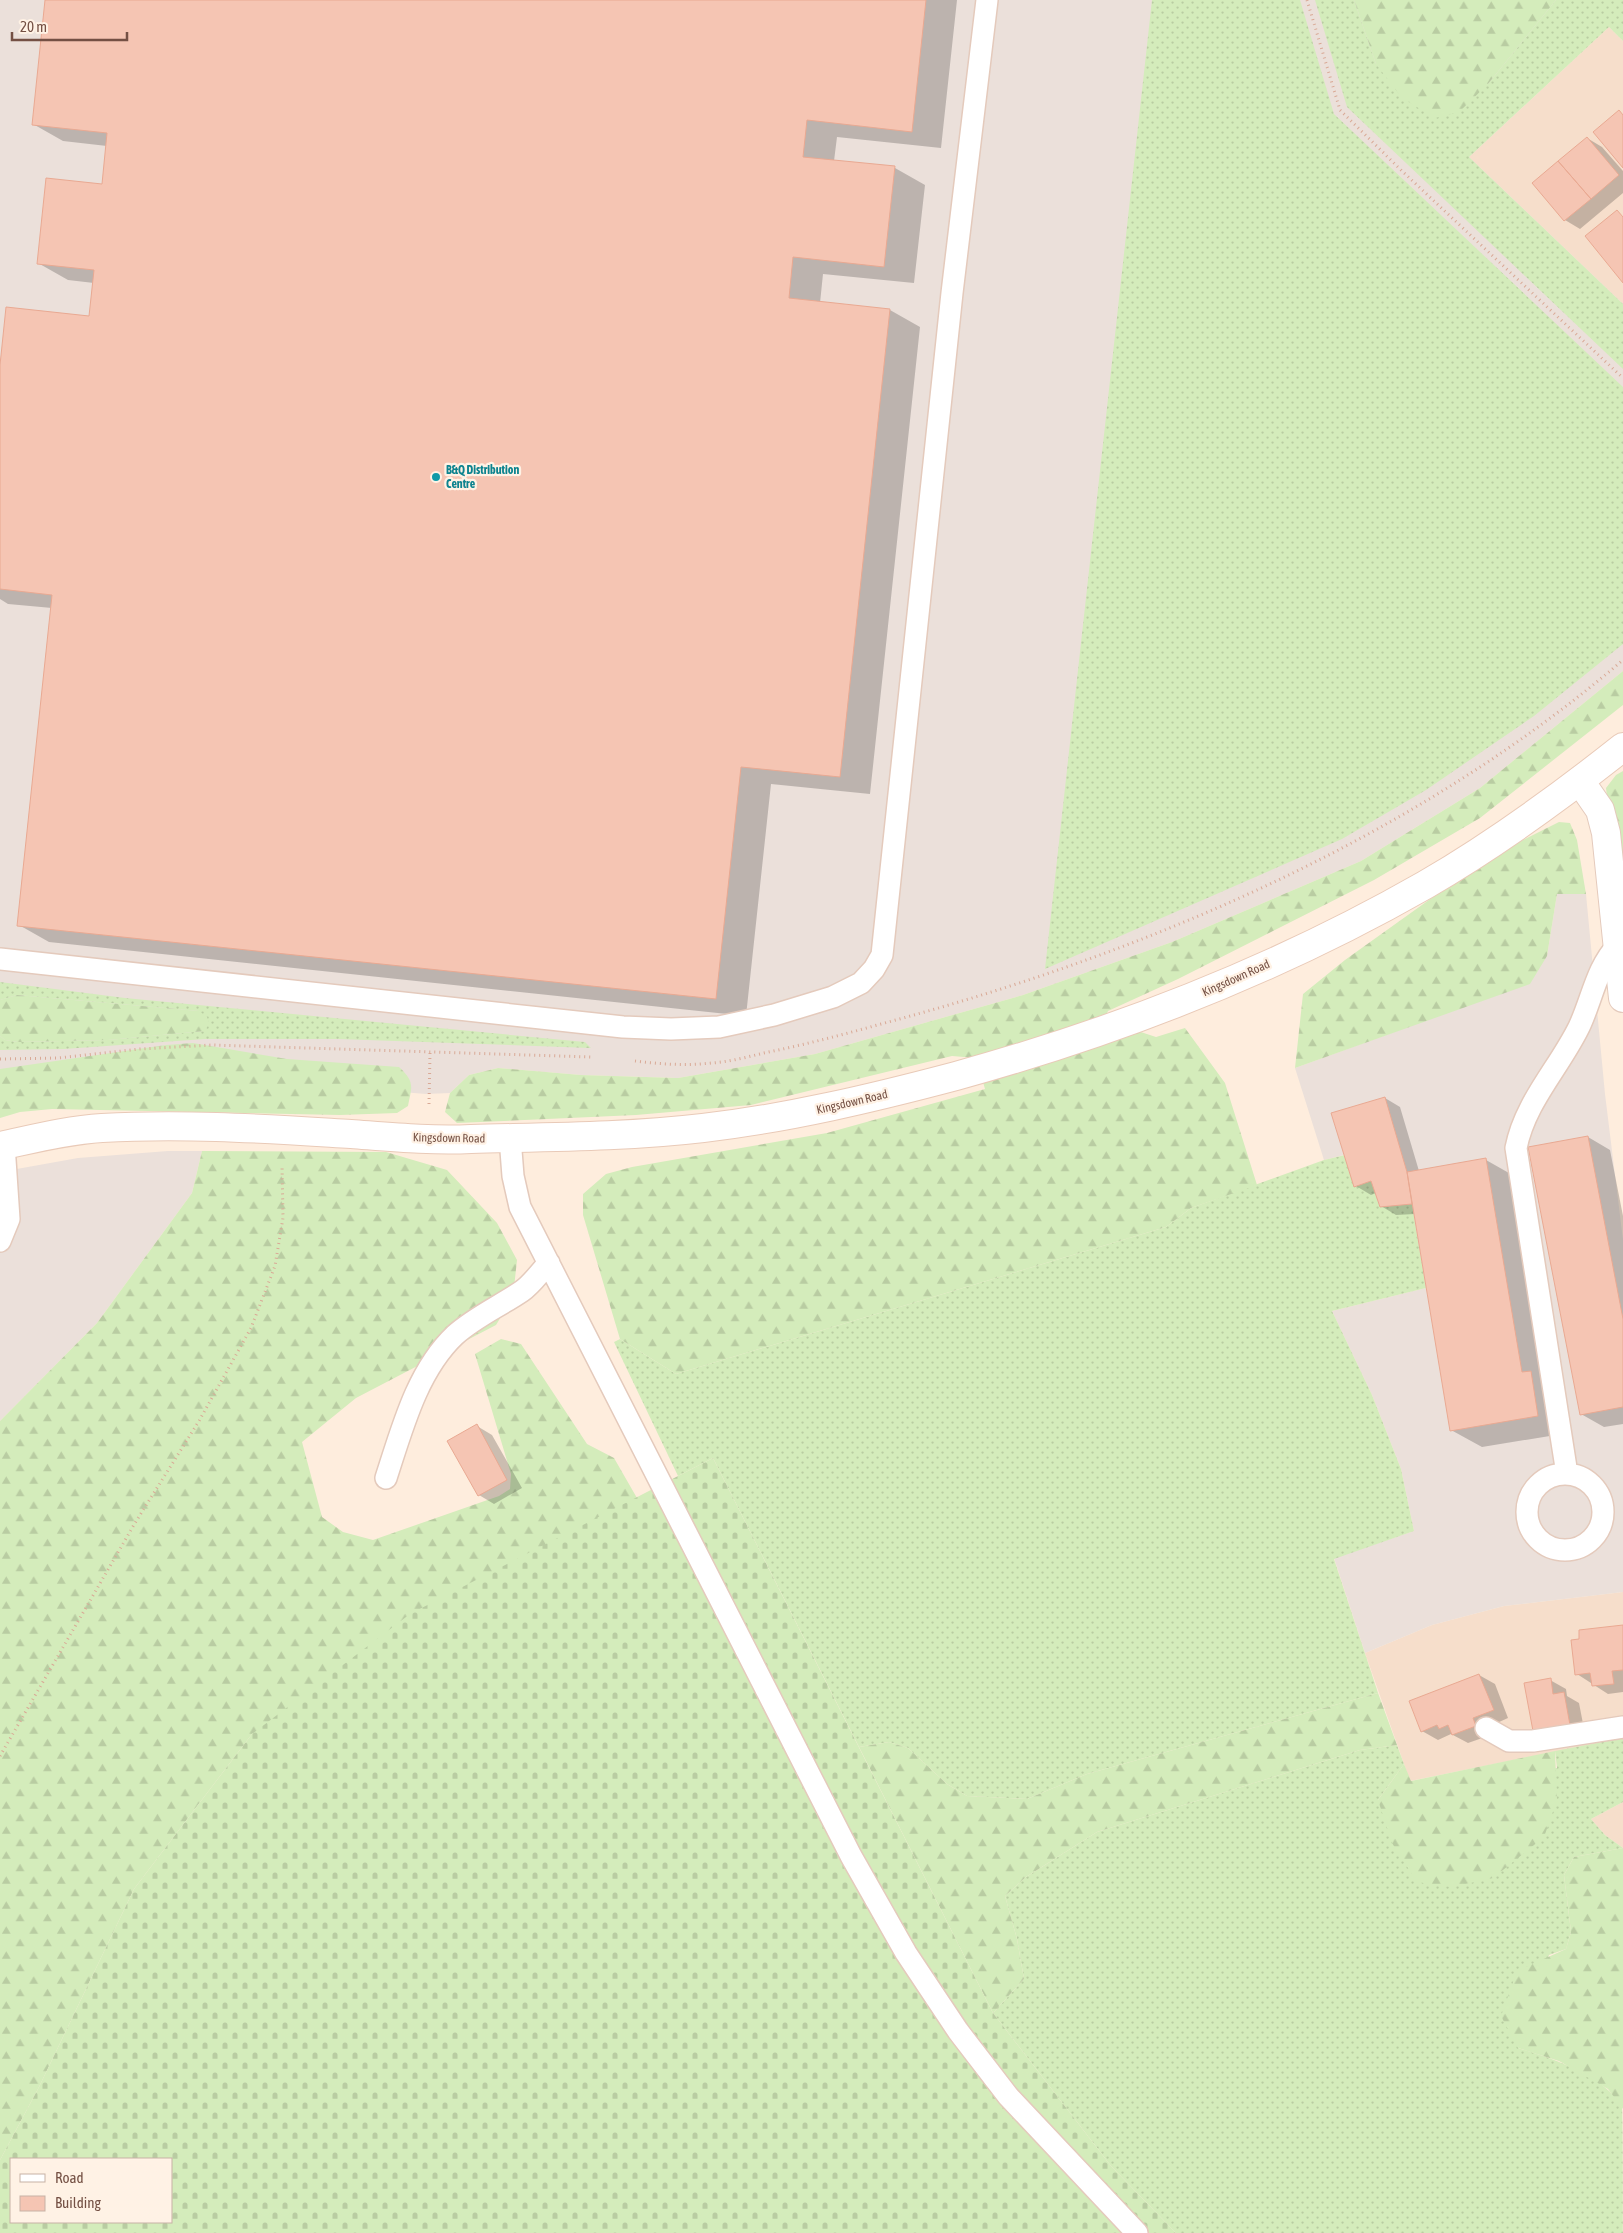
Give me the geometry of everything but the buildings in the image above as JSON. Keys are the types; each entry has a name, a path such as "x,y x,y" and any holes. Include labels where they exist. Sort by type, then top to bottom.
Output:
{"main road":[{"name":"Kingsdown Road","path":"2,1146 97,1128 217,1127 429,1138 607,1136 705,1128 796,1114 899,1091 1010,1061 1128,1022 1232,981 1425,884 1580,781 1623,747"},
{"path":"1580,781 1600,810 1606,832 1623,998"}],"lane":[{"path":"0,959 613,1026 671,1029 719,1027 774,1015 833,997 861,983 874,969 882,955 952,293 987,0"},
{"path":"1567,1474 1516,1148 1519,1132 1533,1104 1580,1026 1606,957 1618,945"},
{"path":"510,1138 513,1176 520,1207 851,1856 906,1954 958,2031 1008,2096 1137,2233"},
{"path":"0,1241 9,1219 2,1146"},
{"path":"386,1478 414,1398 427,1372 443,1350 454,1336 470,1323 524,1290 548,1264"},
{"path":"1486,1728 1509,1741 1533,1741 1623,1727"}],"path":[{"path":"1307,0 1340,110 1409,178 1623,378"},
{"path":"632,1061 667,1065 712,1063 817,1042 1005,989 1173,926 1236,899 1316,860 1424,802 1523,737 1584,693 1623,660"},
{"path":"0,1059 58,1058 140,1049 212,1045 596,1057"},
{"path":"429,1138 430,1052"},
{"path":"0,1756 135,1522 199,1421 251,1328 275,1266 283,1218 281,1131"}],"shaded area":[{"path":"0,0 1623,0 1609,26 1469,157 1623,304 1623,671 1480,788 1361,861 1172,942 1023,995 815,1054 678,1078 581,1075 498,1068 469,1075 450,1093 426,1094 280,1082 0,1087"},
{"path":"1609,27 1623,41 1623,304 1469,157"},
{"path":"1557,894 1586,894 1605,1094 1623,1240 1623,1592 1504,1606 1432,1625 1365,1653 1334,1558 1414,1531 1401,1469 1372,1395 1332,1311 1426,1288 1380,1207 1354,1187 1344,1155 1324,1160 1295,1068 1397,1031 1547,956"},
{"path":"168,1151 202,1151 192,1193 97,1323 0,1421 0,1172 78,1158"},
{"path":"1623,1592 1623,1738 1410,1781 1365,1653 1432,1625 1504,1606"},
{"path":"1623,1802 1623,1848 1605,1835 1591,1819"}],"green space":[{"path":"1152,0 1300,0 1334,114 1623,387 1623,644 1534,716 1426,790 1342,839 1045,969"},
{"path":"1315,0 1354,0 1376,64 1488,84 1556,0 1623,0 1623,41 1609,27 1469,157 1623,304 1623,369 1347,107"},
{"path":"1354,0 1556,0 1488,84 1459,112 1435,118 1402,98 1376,64"},
{"path":"1623,671 1623,705 1480,818 1374,880 1178,979 1108,1011 1104,1020 1156,1037 1185,1028 1225,1083 1257,1185 1191,1208 1166,1227 676,1374 620,1339 583,1215 583,1194 606,1174 632,1167 827,1133 985,1089 976,1058 952,1056 751,1105 636,1115 457,1123 445,1112 450,1093 469,1075 498,1068 581,1075 678,1078 815,1054 1023,995 1172,942 1361,861 1480,788"},
{"path":"1623,771 1623,931 1606,788 1616,775"},
{"path":"1559,822 1570,823 1577,840 1586,894 1557,894 1547,956 1530,984 1295,1068 1303,994 1345,960 1489,857"},
{"path":"0,982 125,998 585,1042 591,1048 338,1039 205,1039 64,1049 0,1050 0,1036 5,1040 18,1042 108,1040 204,1031 199,1011 17,995 0,1000"},
{"path":"17,995 199,1011 207,1017 209,1023 205,1031 108,1040 18,1042 5,1040 0,1036 0,1000"},
{"path":"193,1043 287,1059 399,1067 408,1077 411,1085 408,1106 397,1113 340,1115 52,1109 20,1112 0,1118 0,1069 166,1045"},
{"path":"202,1151 386,1152 447,1170 497,1223 517,1260 513,1297 496,1325 356,1398 302,1442 322,1517 343,1532 373,1540 499,1496 510,1489 511,1474 475,1354 501,1339 521,1344 587,1444 614,1458 664,1545 252,1734 134,1889 39,2087 0,2160 0,1421 97,1323 192,1193"},
{"path":"1345,1155 1355,1186 1371,1181 1380,1207 1412,1204 1426,1288 1332,1311 1372,1395 1401,1469 1414,1531 1334,1559 1378,1693 1087,1774 1027,1799 967,1796 947,1784 908,1748 889,1742 859,1747 713,1458 678,1476 614,1342 620,1339 676,1374 1166,1227 1191,1208 1324,1160"},
{"path":"713,1458 993,2013 1111,2166 1176,2233 0,2233 0,2160 39,2087 134,1889 252,1734 410,1614"},
{"path":"1378,1693 1397,1745 1360,1750 1097,1832 1026,1877 1005,1896 1017,1939 1024,1979 993,2013 859,1747 889,1742 908,1748 947,1784 967,1796 1027,1799 1087,1774"},
{"path":"1623,1738 1623,1802 1591,1819 1605,1835 1623,1848 1574,1857 1564,1875 1571,1932 1566,1949 1549,1955 1518,2048 1576,2069 1603,2086 1622,2107 1623,2233 1176,2233 1111,2166 993,2013 1024,1979 1017,1939 1005,1896 1026,1877 1097,1832 1360,1750 1397,1745 1404,1764 1378,1800 1557,1768 1555,1751"},
{"path":"1555,1751 1557,1800 1544,1837 1493,1878 1452,1887 1417,1882 1392,1843 1378,1800 1404,1764 1411,1781"},
{"path":"1623,1848 1623,2109 1608,2089 1559,2061 1518,2048 1501,2016 1517,1971 1566,1949 1571,1932 1564,1875 1574,1857"}],"place":[{"name":"B&Q Distribution Centre","path":"436,477"}]}
